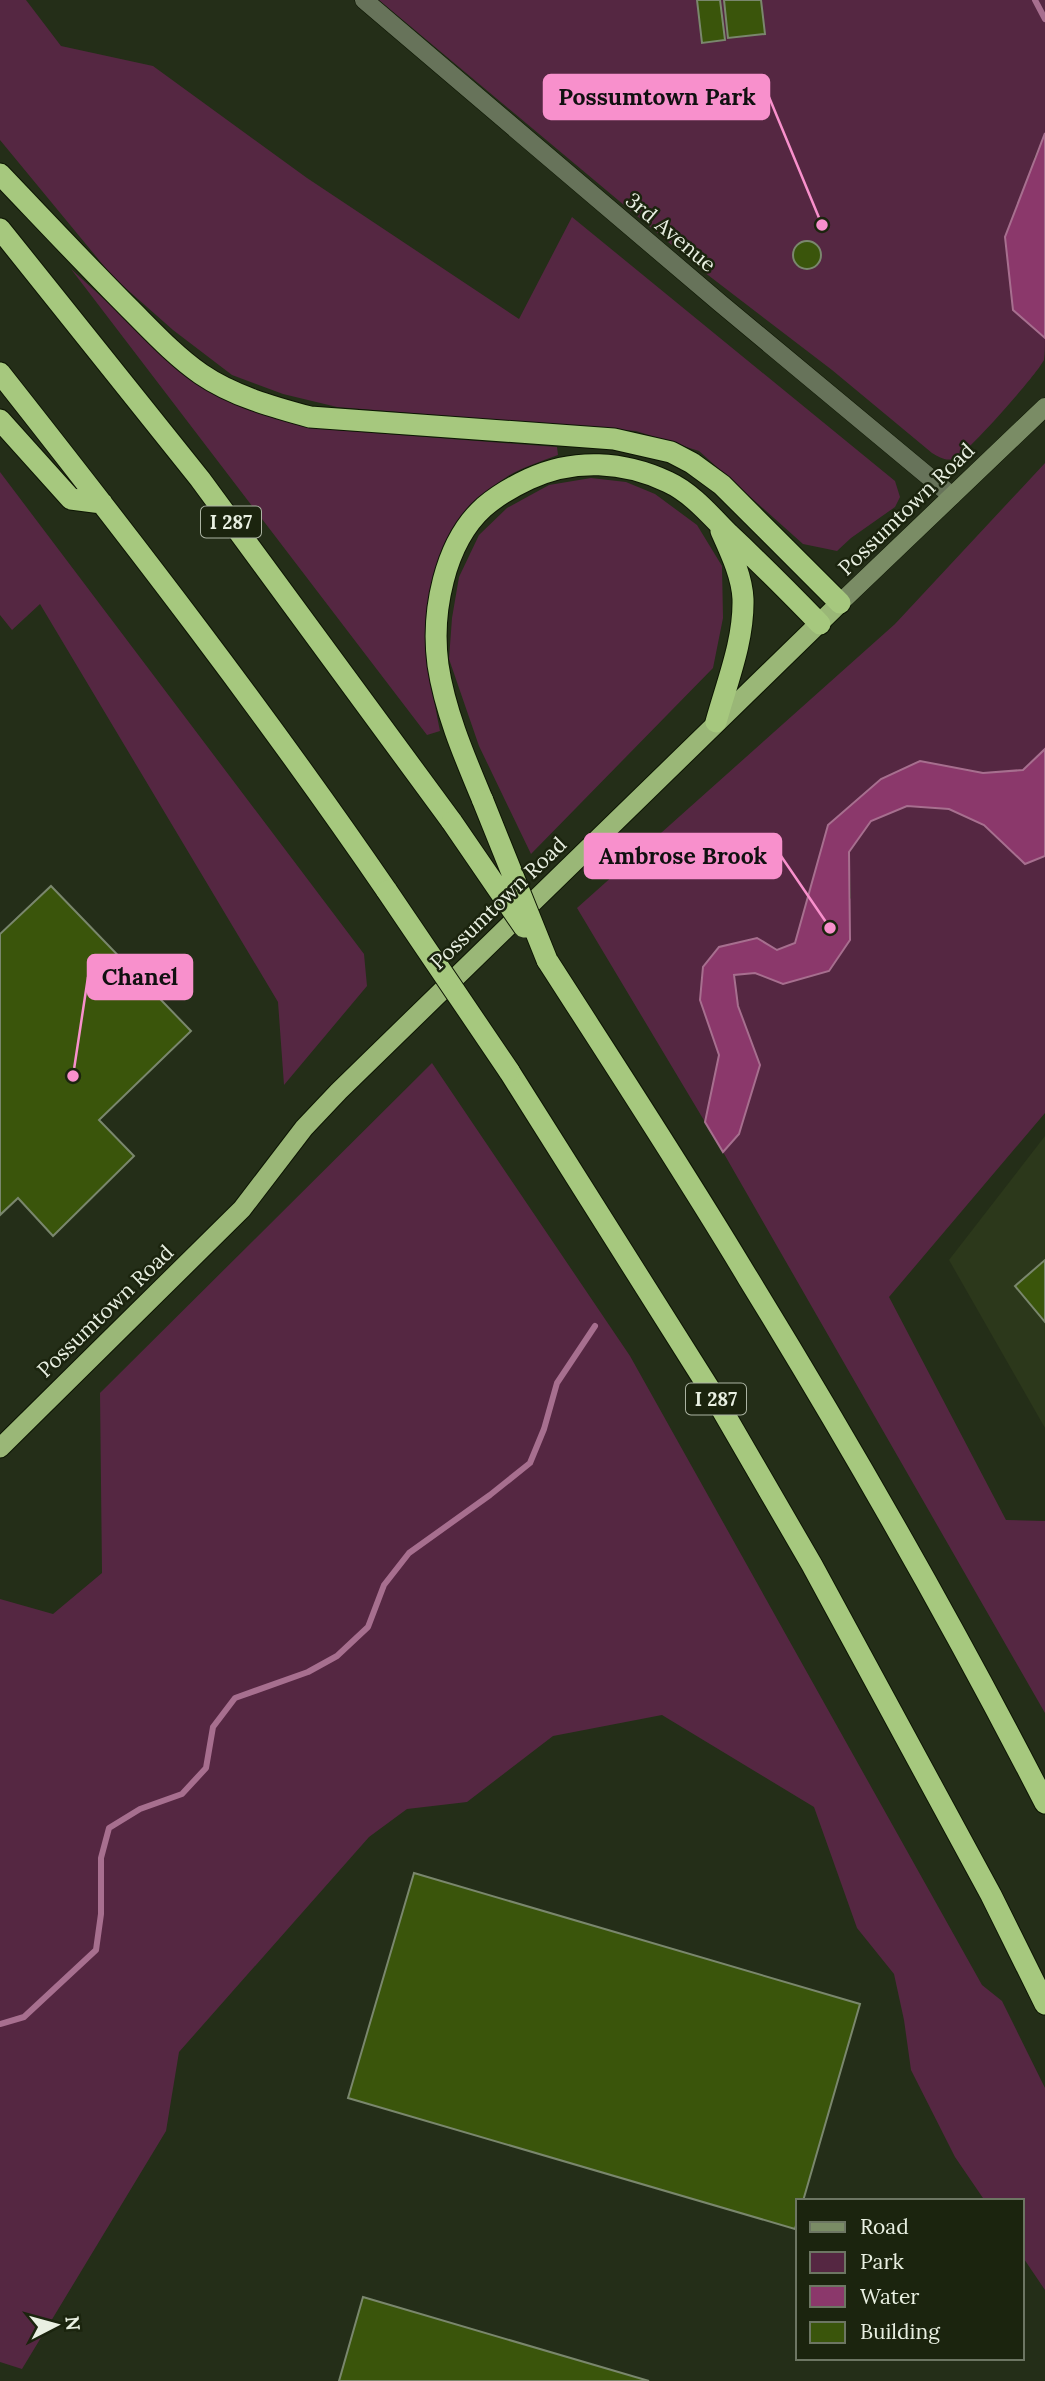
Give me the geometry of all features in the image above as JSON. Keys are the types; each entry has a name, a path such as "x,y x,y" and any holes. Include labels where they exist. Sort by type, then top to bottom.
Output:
{"highway":[{"path":"0,174 159,337 201,374 241,395 273,408 310,417 614,439 671,452 692,463 722,485 840,603"},
{"name":"I 287","path":"0,229 200,480 452,822 547,960 748,1277 916,1563 1045,1802"},
{"name":"I 287","path":"0,373 305,771 509,1071 714,1396 805,1553 992,1895 1045,2004"},
{"path":"0,420 71,499 102,503"},
{"path":"547,960 483,802 446,701 438,664 437,631 446,572 465,530 477,515 498,496 533,477 559,467 584,464 643,472 670,483 692,498 820,624"},
{"path":"715,520 729,548 743,597 738,644 716,722"},
{"name":"Possumtown Road","path":"0,1448 242,1209 304,1128 339,1091 840,603"}],"main road":[{"name":"Possumtown Road","path":"840,603 1045,407"}],"street":[{"name":"3rd Avenue","path":"364,0 730,312 952,496"}],"shaded area":[{"path":"1045,1136 1045,1428 949,1260"}],"green space":[{"path":"0,0 26,0 61,46 153,66 307,178 519,319 572,217 895,481 900,497 895,507 837,551 803,544 699,451 636,431 337,407 283,394 232,375 173,330 113,277 0,140"},
{"path":"379,0 1045,0 1045,133 1034,158 1013,309 1045,338 1044,360 1001,414 972,444 953,459 937,456 832,370 704,272"},
{"path":"71,269 138,330 305,425 336,430 557,447 558,455 508,476 477,500 454,528 439,558 431,590 428,624 433,695 440,731 427,735"},
{"path":"1045,463 1045,749 1023,770 983,773 920,761 829,825 795,943 777,950 757,939 700,1000 719,1055 705,1122 577,908 895,624"},
{"path":"0,472 364,954 367,986 284,1085 278,1002 40,604 12,630 0,615"},
{"path":"591,478 626,482 655,494 697,525 722,566 723,618 713,668 531,854 479,746 449,659 452,618 459,577 479,535 507,508 549,485"},
{"path":"907,806 949,809 984,825 1025,864 1045,856 1045,1113 889,1297 1006,1520 1045,1521 1045,1713 723,1152 739,1134 760,1065 738,1006 734,975 755,973 783,984 851,898 849,852 871,821"},
{"path":"432,1063 630,1356 982,1985 1002,2001 1045,2088 1045,2290 1024,2259 1024,2199 984,2199 955,2157 911,2070 894,1974 857,1928 814,1807 662,1715 553,1736 467,1802 407,1809 369,1837 179,2052 166,2131 22,2369 0,2362 0,1599 53,1614 102,1573 100,1393"}],"water":[{"path":"1045,133 1045,338 1013,310 1005,237"},
{"path":"1045,749 1045,856 1025,864 984,825 949,809 907,806 871,821 849,852 850,940 829,971 783,984 755,973 734,975 738,1006 760,1065 739,1134 723,1152 705,1122 719,1055 700,1000 703,967 719,947 757,938 777,950 795,943 828,825 881,779 920,761 983,773 1023,770"}],"building":[{"path":"697,0 720,0 725,40 702,43"},
{"path":"724,0 761,0 765,34 728,38"},
{"path":"807,241 817,245 821,255 817,265 807,269 797,265 793,255 797,245"},
{"path":"51,886 191,1031 99,1120 134,1156 53,1236 18,1198 0,1215 0,934"},
{"path":"1045,1260 1045,1322 1015,1286"},
{"path":"414,1873 860,2004 804,2199 796,2199 795,2229 348,2098"},
{"path":"363,2297 649,2381 339,2381"}],"waterway":[{"path":"1035,0 1045,19"},
{"path":"0,2024 24,2017 96,1950 101,1914 101,1858 109,1828 140,1809 182,1794 206,1768 213,1727 235,1698 308,1672 337,1656 368,1627 384,1585 409,1553 530,1463 544,1429 557,1383 595,1326"}],"place":[{"name":"Possumtown Park","path":"822,225"},
{"name":"Ambrose Brook","path":"830,928"},
{"name":"Chanel","path":"73,1076"}]}
